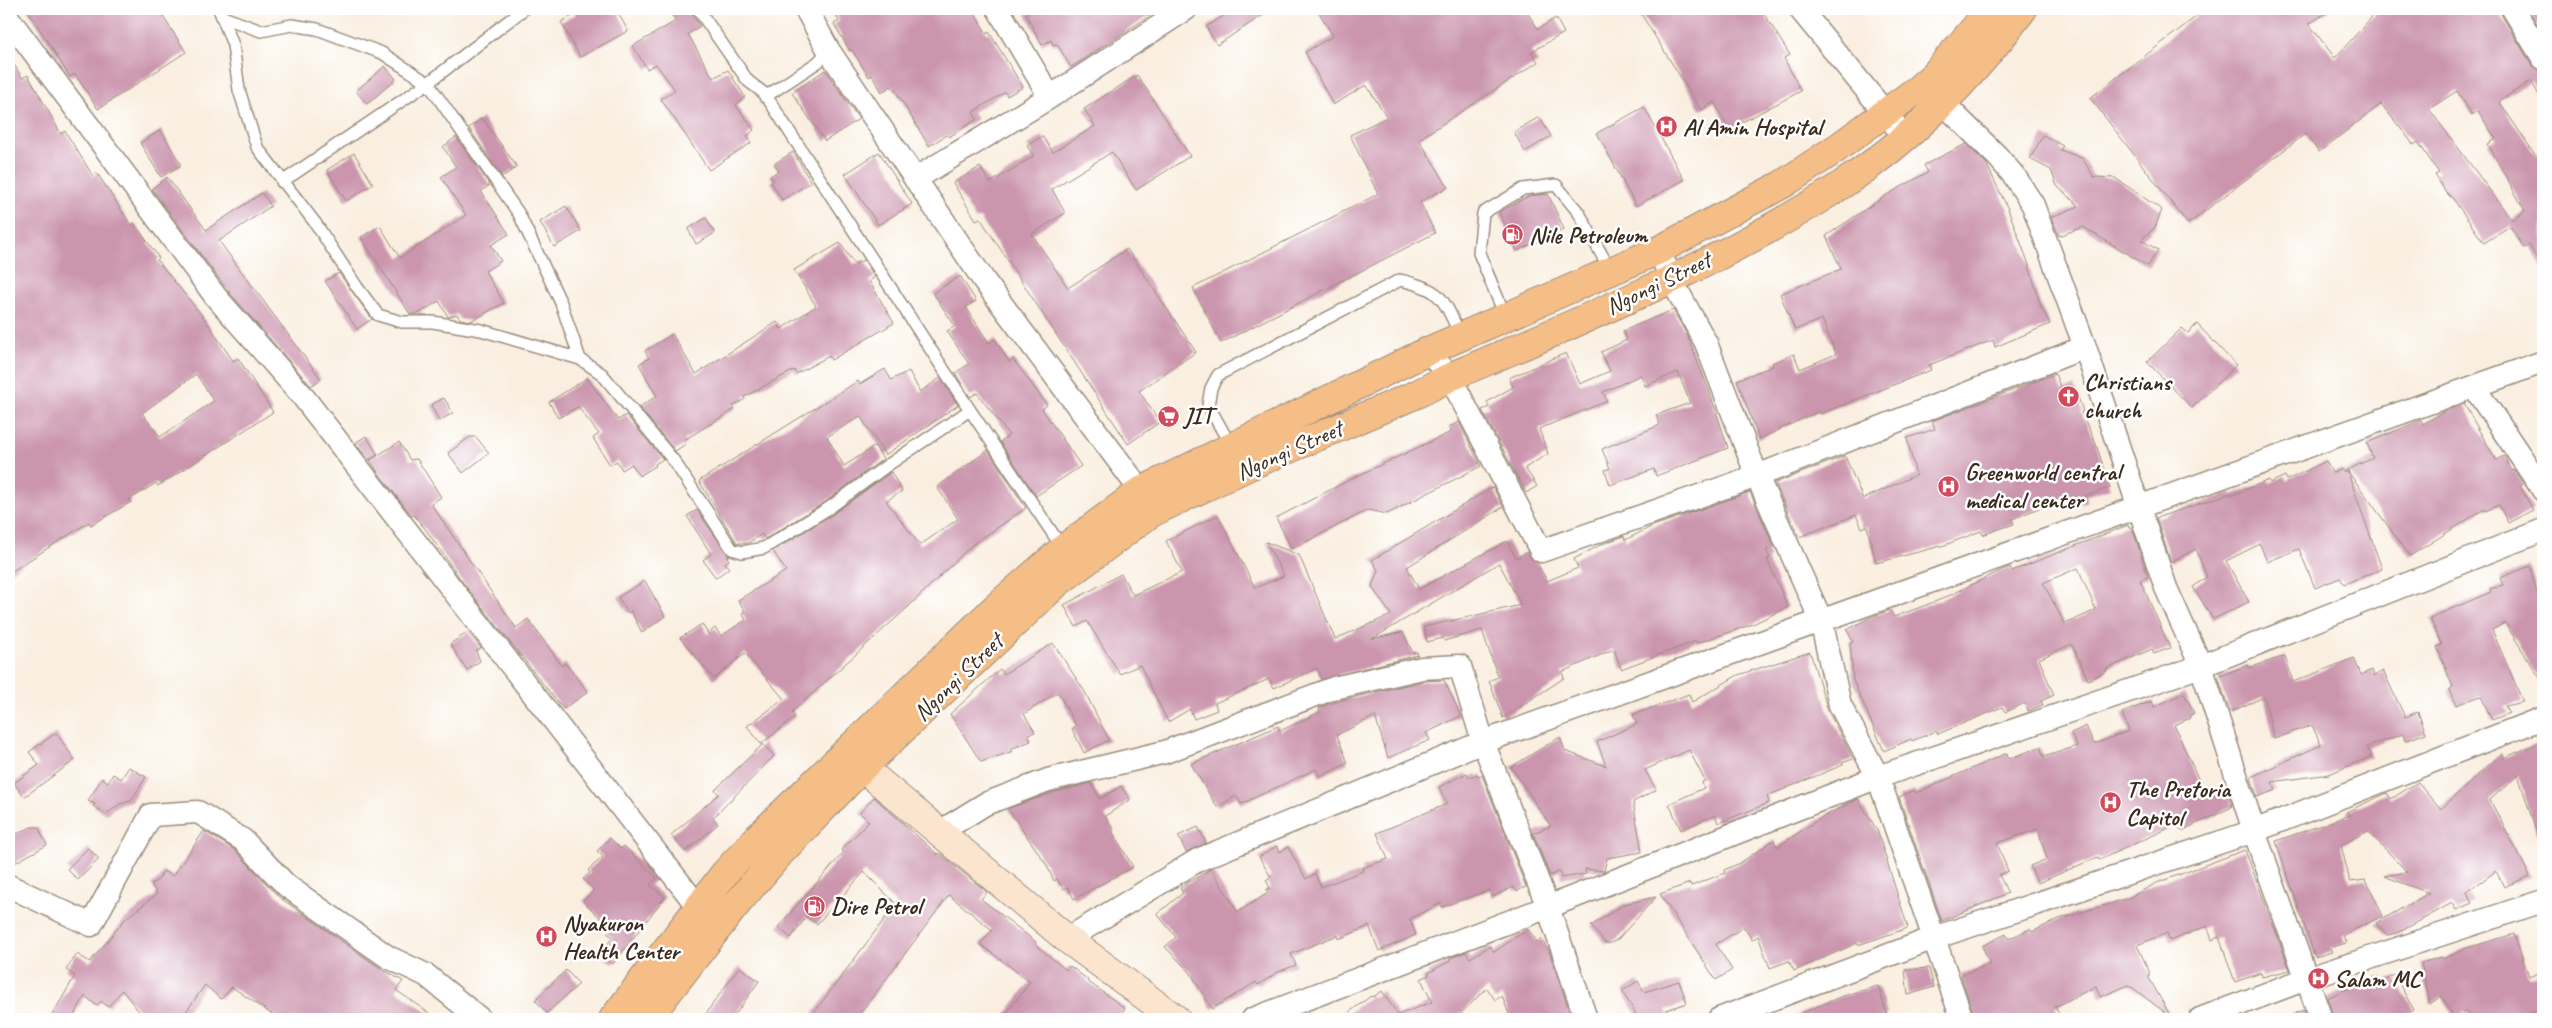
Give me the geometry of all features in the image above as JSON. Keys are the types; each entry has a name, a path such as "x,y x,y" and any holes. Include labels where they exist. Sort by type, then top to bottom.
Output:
{"main road":[{"name":"Ngongi Street","path":"647,1019 721,924 854,760 996,608 1064,549 1146,502 1231,446 1428,352 1659,250 1783,184 1884,114 1934,74 1991,9"},
{"name":"Ngongi Street","path":"613,1019 699,908 757,838 854,760 1057,584 1146,502 1247,468 1417,394 1450,376 1671,279 1790,216 1841,186 1905,137 1943,103 1976,68 2023,9"}],"street":[{"path":"806,9 829,51 985,282 1146,502"},
{"path":"998,9 1050,97"},
{"path":"915,180 1050,97 1186,9"},
{"path":"1800,9 1884,114 1905,137"},
{"path":"2513,9 2543,58"},
{"path":"9,19 216,297 301,394 699,908 721,924"},
{"path":"1943,103 1998,157 2015,177 2033,205 2085,347 2166,588 2201,666 2254,831 2321,1019"},
{"path":"1659,250 1671,279 1706,343 1757,476 1821,620 1840,706 1878,777 1962,1019"},
{"path":"1428,352 1450,376 1540,551 1757,476 2085,347"},
{"path":"1067,939 1198,860 1483,742 2543,362"},
{"path":"2474,387 2543,490"},
{"path":"1253,1019 1548,907 1878,777 2201,666 2543,530"},
{"path":"938,833 985,804 1048,780 1165,752 1334,688 1422,668 1460,666 1483,742 1548,907 1586,1019"},
{"path":"1719,1019 1934,938 2254,831 2543,718"},
{"path":"854,760 938,833 1067,939 1176,1019"},
{"path":"9,886 91,925 152,815 198,812 243,840 287,886 388,957 426,975 480,1019"},
{"path":"2200,1019 2306,979 2543,901"}],"lane":[{"path":"282,182 428,83 524,9"},
{"path":"698,9 748,81 765,94 765,97 870,254 970,410 1064,549"},
{"path":"221,13 261,31 292,25 316,29 382,53 428,83 519,214 560,303 580,359"},
{"path":"221,13 233,45 239,90 257,147 316,224 357,288 378,314 402,322 433,322 481,330 580,359 602,374 674,461 732,549 742,552 764,548 829,508 885,466 970,410"},
{"path":"765,97 818,62 829,51"},
{"path":"1506,318 1479,253 1482,213 1524,189 1556,184 1579,213 1610,270"},
{"path":"1231,446 1208,405 1211,388 1218,375 1400,280 1426,286 1442,297 1462,338"}],"building":[{"path":"27,9 158,9 186,52 98,109 75,74 70,77"},
{"path":"572,9 616,9 628,31 580,57 561,22 576,14"},
{"path":"668,9 688,9 700,26 688,34 713,78 728,70 745,97 736,105 754,130 747,136 751,143 709,170 661,99 675,90 656,64 647,69 633,46 676,21"},
{"path":"833,9 972,9 987,34 989,32 1023,87 1007,96 1005,92 973,112 977,119 949,137 947,135 929,146 895,90 891,86 882,92 872,75 869,77 852,50 850,51 834,24 839,21"},
{"path":"1035,9 1160,9 1071,67 1057,44 1053,45 1051,40 1042,45 1026,14"},
{"path":"1234,9 1272,9 1217,45 1206,27"},
{"path":"1317,9 1525,9 1538,29 1556,18 1564,33 1531,52 1538,62 1419,139 1448,187 1420,202 1435,233 1221,343 1193,288 1378,194 1350,135 1387,117 1366,85 1333,105 1305,52 1333,36"},
{"path":"1638,9 1761,9 1790,55 1784,58 1801,91 1729,129 1714,102 1701,110"},
{"path":"2206,9 2332,9 2309,24 2335,58 2379,9 2500,9 2502,16 2532,65 2543,71 2543,102 2531,81 2499,101 2536,156 2543,152 2543,268 2529,245 2524,248 2510,226 2484,243 2454,200 2446,192 2435,175 2439,173 2418,142 2414,145 2381,104 2319,152 2305,134 2188,224 2090,98","holes":["2457,91 2472,115 2478,111 2496,139 2488,144 2525,211 2512,220 2429,109"]},
{"path":"2528,9 2543,9 2543,33"},
{"path":"9,56 22,78 28,75 61,134 65,131 93,176 97,173 131,225 134,223 159,258 157,260 204,318 233,361 238,358 273,412 158,486 156,483 129,500 131,502 91,525 89,522 9,573","holes":["196,374 214,401 160,437 142,413"]},
{"path":"385,66 396,79 367,104 356,91"},
{"path":"825,70 859,119 825,141 792,93"},
{"path":"1137,75 1190,156 1136,190 1112,152 1052,189 1065,213 1032,234 1068,288 1127,249 1196,352 1139,391 1160,422 1128,444 980,218 976,220 953,183 980,167 990,183 1034,156 1027,146 1042,136 1053,152 1095,126 1084,109"},
{"path":"1644,107 1684,180 1636,206 1597,133"},
{"path":"1539,117 1551,136 1525,152 1514,132"},
{"path":"482,118 517,167 502,177 469,128"},
{"path":"161,130 181,165 161,177 140,143"},
{"path":"2043,135 2063,146 2060,150 2082,158 2094,177 2115,178 2162,210 2155,227 2141,240 2158,250 2148,266 2083,227 2059,236 2051,217 2079,206 2057,186 2051,170 2030,159"},
{"path":"456,137 490,185 481,191 509,234 491,245 501,261 485,271 504,303 471,321 460,319 457,314 448,317 439,301 418,314 410,314 361,237 380,226 400,258 466,215 441,177 456,167 443,147"},
{"path":"1966,144 1986,163 2008,209 2028,262 2041,307 2050,324 1995,347 1993,340 1929,365 1931,370 1820,414 1819,411 1759,439 1737,380 1773,366 1772,363 1794,354 1800,369 1836,354 1822,319 1795,330 1780,294 1841,269 1826,236 1885,196 1928,172 1924,165"},
{"path":"793,152 811,182 782,200 771,182 773,180 770,176 779,171 774,164"},
{"path":"879,152 912,204 878,225 845,174"},
{"path":"354,153 373,184 346,201 327,170"},
{"path":"167,177 206,230 262,193 271,206 219,241 321,379 311,386 229,292 152,189"},
{"path":"1548,194 1564,229 1517,251 1499,212 1529,196"},
{"path":"566,206 581,231 554,247 540,222"},
{"path":"706,218 715,233 696,244 688,229"},
{"path":"840,243 854,264 864,260 875,277 869,281 894,323 831,360 829,356 796,374 794,370 744,397 745,399 733,406 735,409 684,440 686,444 675,451 639,407 657,396 639,364 649,358 645,351 672,334 696,374 777,322 781,329 816,306 794,270"},
{"path":"339,273 372,319 357,329 325,281"},
{"path":"960,276 976,301 966,307 989,343 995,339 1009,362 1013,359 1047,405 1042,409 1081,466 1036,496 1000,442 1009,435 977,393 970,397 955,373 969,364 947,331 955,326 933,293"},
{"path":"1673,310 1686,333 1709,390 1728,448 1656,476 1654,469 1610,485 1605,470 1610,468 1602,449 1660,425 1656,415 1690,403 1678,372 1645,386 1641,375 1603,392 1607,401 1539,429 1548,454 1525,468 1537,486 1526,493 1482,410 1489,407 1487,402 1513,387 1509,378 1566,353 1580,384 1610,371 1601,352 1627,340 1623,331"},
{"path":"2197,324 2236,365 2192,408 2147,362 2182,328 2188,333"},
{"path":"885,369 891,380 909,371 920,392 940,378 958,405 885,455 860,416 827,437 844,466 875,446 883,459 825,502 765,539 762,534 748,543 737,543 699,481 858,381 860,384"},
{"path":"2055,374 2062,391 2074,386 2083,411 2081,412 2096,444 2110,488 2085,496 2087,501 2064,509 2061,503 2052,508 2049,504 2012,519 2014,524 1983,535 1981,531 1945,545 1876,563 1867,526 1862,528 1856,515 1799,537 1775,483 1845,456 1863,499 1916,475 1907,438 1935,429 1932,421"},
{"path":"587,378 618,420 626,415 663,459 655,464 656,466 639,476 632,464 622,470 617,461 610,465 593,438 599,434 578,407 558,418 549,402"},
{"path":"444,398 453,413 439,421 431,405"},
{"path":"2464,404 2496,460 2504,456 2512,471 2514,470 2523,484 2520,486 2533,510 2508,523 2499,505 2485,511 2484,509 2410,556 2347,470 2373,458 2367,443 2421,420 2423,424 2445,411"},
{"path":"1459,422 1481,466 1387,514 1368,510 1292,549 1276,518 1357,476 1451,432 1449,427"},
{"path":"366,436 378,455 369,460 355,443"},
{"path":"470,437 476,437 489,453 463,473 448,453"},
{"path":"399,442 410,460 417,459 441,497 431,504 516,628 528,619 562,666 565,663 588,692 563,709 464,584 426,530 414,515 412,516 377,471 370,460"},
{"path":"988,450 1026,508 972,545 906,609 792,712 795,717 761,744 747,726 784,699 745,653 714,679 680,638 702,624 708,634 715,628 721,636 746,620 742,613 745,611 738,600 786,571 773,551 833,514 891,472 902,491 886,501 920,545 958,519 937,487"},
{"path":"2326,461 2332,473 2342,469 2344,472 2347,470 2382,569 2344,584 2340,578 2315,588 2299,549 2267,562 2260,544 2226,561 2249,602 2213,619 2193,587 2207,577 2196,549 2171,562 2156,518 2231,493 2232,495 2269,480 2270,483 2285,476 2287,480"},
{"path":"1493,487 1503,507 1407,567 1419,589 1507,541 1516,558 1527,552 1537,563 1547,581 1578,568 1574,559 1602,544 1624,536 1625,540 1653,526 1750,492 1774,547 1766,550 1770,558 1767,559 1788,607 1753,624 1697,643 1696,641 1621,669 1614,649 1562,672 1564,678 1503,718 1489,681 1498,677 1482,630 1444,641 1443,638 1427,642 1424,627 1521,605 1499,563 1372,639 1403,632 1413,653 1417,652 1418,655 1321,679 1317,668 1274,688 1269,679 1215,703 1217,710 1194,719 1190,709 1168,722 1140,665 1120,674 1087,621 1076,627 1064,605 1121,574 1133,595 1182,572 1166,541 1218,515 1255,588 1284,576 1266,542 1299,555 1335,639 1391,615 1372,587 1378,570 1372,560"},
{"path":"697,510 729,556 727,557 729,560 725,563 729,568 716,578 703,560 711,554 687,516"},
{"path":"2128,525 2129,528 2132,527 2148,577 2140,580 2170,648 2154,654 2152,649 2106,669 2107,671 2088,680 2072,644 2039,659 2054,695 2041,701 2043,705 2028,711 2025,703 2005,712 2002,707 1938,734 1936,731 1912,741 1911,739 1884,751 1853,680 1850,643 1853,642 1847,630 1869,618 1890,610 1894,617 1942,599 2004,569 2010,567 2012,571","holes":["2078,568 2096,610 2065,624 2043,583"]},
{"path":"2530,566 2543,616 2543,683 2505,623 2492,630 2523,702 2505,706 2509,713 2492,720 2481,696 2456,705 2449,690 2453,687 2437,647 2442,645 2430,618 2491,592 2490,589 2503,585 2500,578"},
{"path":"645,581 665,616 642,633 631,611 628,613 618,597"},
{"path":"468,632 481,648 476,651 480,661 467,670 450,644"},
{"path":"1053,643 1085,692 1109,740 1084,753 1072,729 1076,726 1058,692 1024,714 1035,732 1028,734 1031,741 1010,749 1013,751 981,762 950,714 1000,669 1004,674"},
{"path":"1810,652 1828,711 1853,759 1842,763 1843,765 1767,796 1769,803 1718,823 1715,815 1681,830 1669,804 1704,788 1702,782 1705,781 1689,750 1645,770 1656,790 1633,802 1642,852 1607,858 1604,871 1585,869 1586,874 1561,878 1560,871 1550,876 1533,833 1551,826 1511,767 1560,737 1565,751 1606,766 1597,742 1637,724 1633,715 1689,694 1692,702 1738,675"},
{"path":"2285,656 2293,682 2354,658 2361,675 2372,670 2374,676 2383,671 2405,717 2418,712 2426,733 2405,741 2403,734 2367,747 2372,756 2329,774 2272,782 2276,790 2257,797 2251,777 2321,745 2312,725 2274,739 2264,697 2230,712 2218,677 2248,665 2249,668"},
{"path":"1444,680 1461,716 1426,733 1430,740 1388,758 1375,716 1337,735 1348,763 1320,777 1316,769 1241,804 1236,796 1217,807 1191,764 1278,726 1280,731 1320,712 1319,708 1338,701 1424,681"},
{"path":"2184,693 2194,713 2189,716 2190,718 2174,725 2207,798 2227,789 2232,806 2230,808 2181,831 2178,824 2099,860 2098,857 2038,883 2030,866 2047,859 2038,829 1997,843 2008,871 1999,875 2008,893 1942,921 1899,797 1914,790 1916,793 2007,753 2009,759 2040,747 2044,757 2077,746 2071,733 2086,726 2094,744 2129,731 2122,713 2152,701 2154,707"},
{"path":"56,733 75,760 24,797 14,783 39,765 29,752"},
{"path":"2543,741 2543,842 2540,843 2518,775 2490,800 2530,876 2504,887 2496,871 2467,892 2472,903 2456,910 2452,903 2398,933 2387,935 2376,923 2429,893 2384,876 2407,872 2368,831 2341,845 2350,882 2366,880 2383,916 2343,935 2346,943 2330,948 2332,952 2315,957 2276,841 2350,815 2346,812 2387,793 2391,799 2418,782 2441,809 2502,753 2504,758"},
{"path":"763,744 774,756 713,818 718,824 685,852 671,835 719,794 715,790"},
{"path":"129,767 146,777 131,801 120,804 106,814 93,806 95,804 88,801 102,778 108,782 113,774 121,779"},
{"path":"1467,773 1469,778 1477,774 1478,776 1482,775 1526,887 1516,891 1514,887 1492,897 1490,890 1442,907 1441,903 1410,919 1416,935 1379,951 1369,926 1339,939 1338,935 1291,954 1296,965 1278,972 1258,985 1256,982 1212,1009 1190,972 1165,947 1176,937 1157,914 1183,893 1180,888 1209,870 1211,869 1238,912 1268,893 1266,890 1270,888 1266,880 1271,877 1259,857 1277,846 1280,852 1288,847 1306,879 1315,874 1321,887 1363,871 1362,868 1388,859 1377,833 1447,804 1439,787"},
{"path":"1091,783 1100,799 1121,786 1130,800 1105,816 1133,867 1074,899 1068,887 1064,889 1057,879 1054,881 1046,864 1008,809 1052,793"},
{"path":"874,797 938,855 939,853 987,892 981,899 1036,942 1035,944 1066,970 1070,966 1087,981 1125,1008 1117,1019 1002,1019 1030,982 980,944 992,930 949,895 856,1019 809,1019 896,904 864,872 817,924 806,917 791,938 778,927 844,852 841,850 869,822 860,813"},
{"path":"1858,799 1877,830 1908,928 1858,945 1857,943 1794,971 1789,961 1770,968 1758,936 1752,940 1744,927 1716,944 1732,970 1716,980 1660,894 1690,883 1691,886 1725,873 1724,870 1740,863 1774,840 1777,847 1821,818"},
{"path":"31,827 38,827 47,845 9,866 9,838"},
{"path":"1198,827 1206,843 1186,852 1178,836"},
{"path":"204,831 235,850 279,897 380,968 403,981 396,990 437,1019 279,1019 232,987 221,999 205,985 181,1019 145,1019 122,990 108,1007 101,1001 97,1006 85,996 72,1019 50,1019 75,976 66,970 77,954 90,962 125,919 157,894 151,884 159,879 163,871 173,876"},
{"path":"610,838 621,849 624,846 657,878 650,885 665,897 613,964 600,954 613,937 607,933 611,928 583,901 594,890 583,879 590,873 588,870 603,857 597,851"},
{"path":"88,848 99,859 78,880 67,869"},
{"path":"2245,850 2290,970 2262,977 2261,973 2235,982 2219,937 2212,940 2207,926 2170,941 2167,933 2137,945 2149,971 2149,978 2171,1017 2129,985 2100,997 2096,986 2055,1007 2062,1019 1975,1019 1961,975 1990,964 1982,946 2006,934 2008,939 2030,929 2032,932 2059,919 2126,899 2157,883"},
{"path":"1656,897 1618,939 1611,943 1605,943 1591,926 1624,904"},
{"path":"1528,929 1537,942 1541,939 1549,951 1572,1019 1511,1019 1502,996 1495,1000 1487,988 1455,1019 1340,1019 1371,996 1373,997 1382,991 1398,1015 1432,1002 1421,979 1429,975 1428,973 1450,961 1450,958 1466,952 1470,958 1490,946 1494,952"},
{"path":"2514,934 2529,977 2543,971 2543,1009 2513,1019 2472,1019 2466,1011 2455,1019 2441,996 2430,1004 2421,963 2442,957 2443,959 2464,949"},
{"path":"739,967 759,981 732,1019 702,1019"},
{"path":"1929,968 1934,987 1908,995 1905,970"},
{"path":"566,970 579,984 547,1013 535,1000"},
{"path":"2394,975 2414,1010 2396,1019 2334,1019 2327,998 2354,986 2356,989 2378,976 2382,983"},
{"path":"1638,981 1644,992 1679,981 1687,1003 1666,1010 1670,1019 1639,1019 1622,991"},
{"path":"1878,986 1887,1014 1879,1019 1788,1019 1840,997"},
{"path":"2304,1010 2307,1019 2282,1019"}],"place":[{"name":"Al Amin Hospital","path":"1667,127"},
{"name":"Nile Petroleum","path":"1513,235"},
{"name":"Christians church","path":"2068,396"},
{"name":"JIT","path":"1168,416"},
{"name":"Greenworld central medical center","path":"1949,486"},
{"name":"The Pretoria Capitol","path":"2110,803"},
{"name":"Dire Petrol","path":"815,906"},
{"name":"Nyakuron Health Center","path":"547,937"},
{"name":"Salam MC","path":"2318,979"}]}
